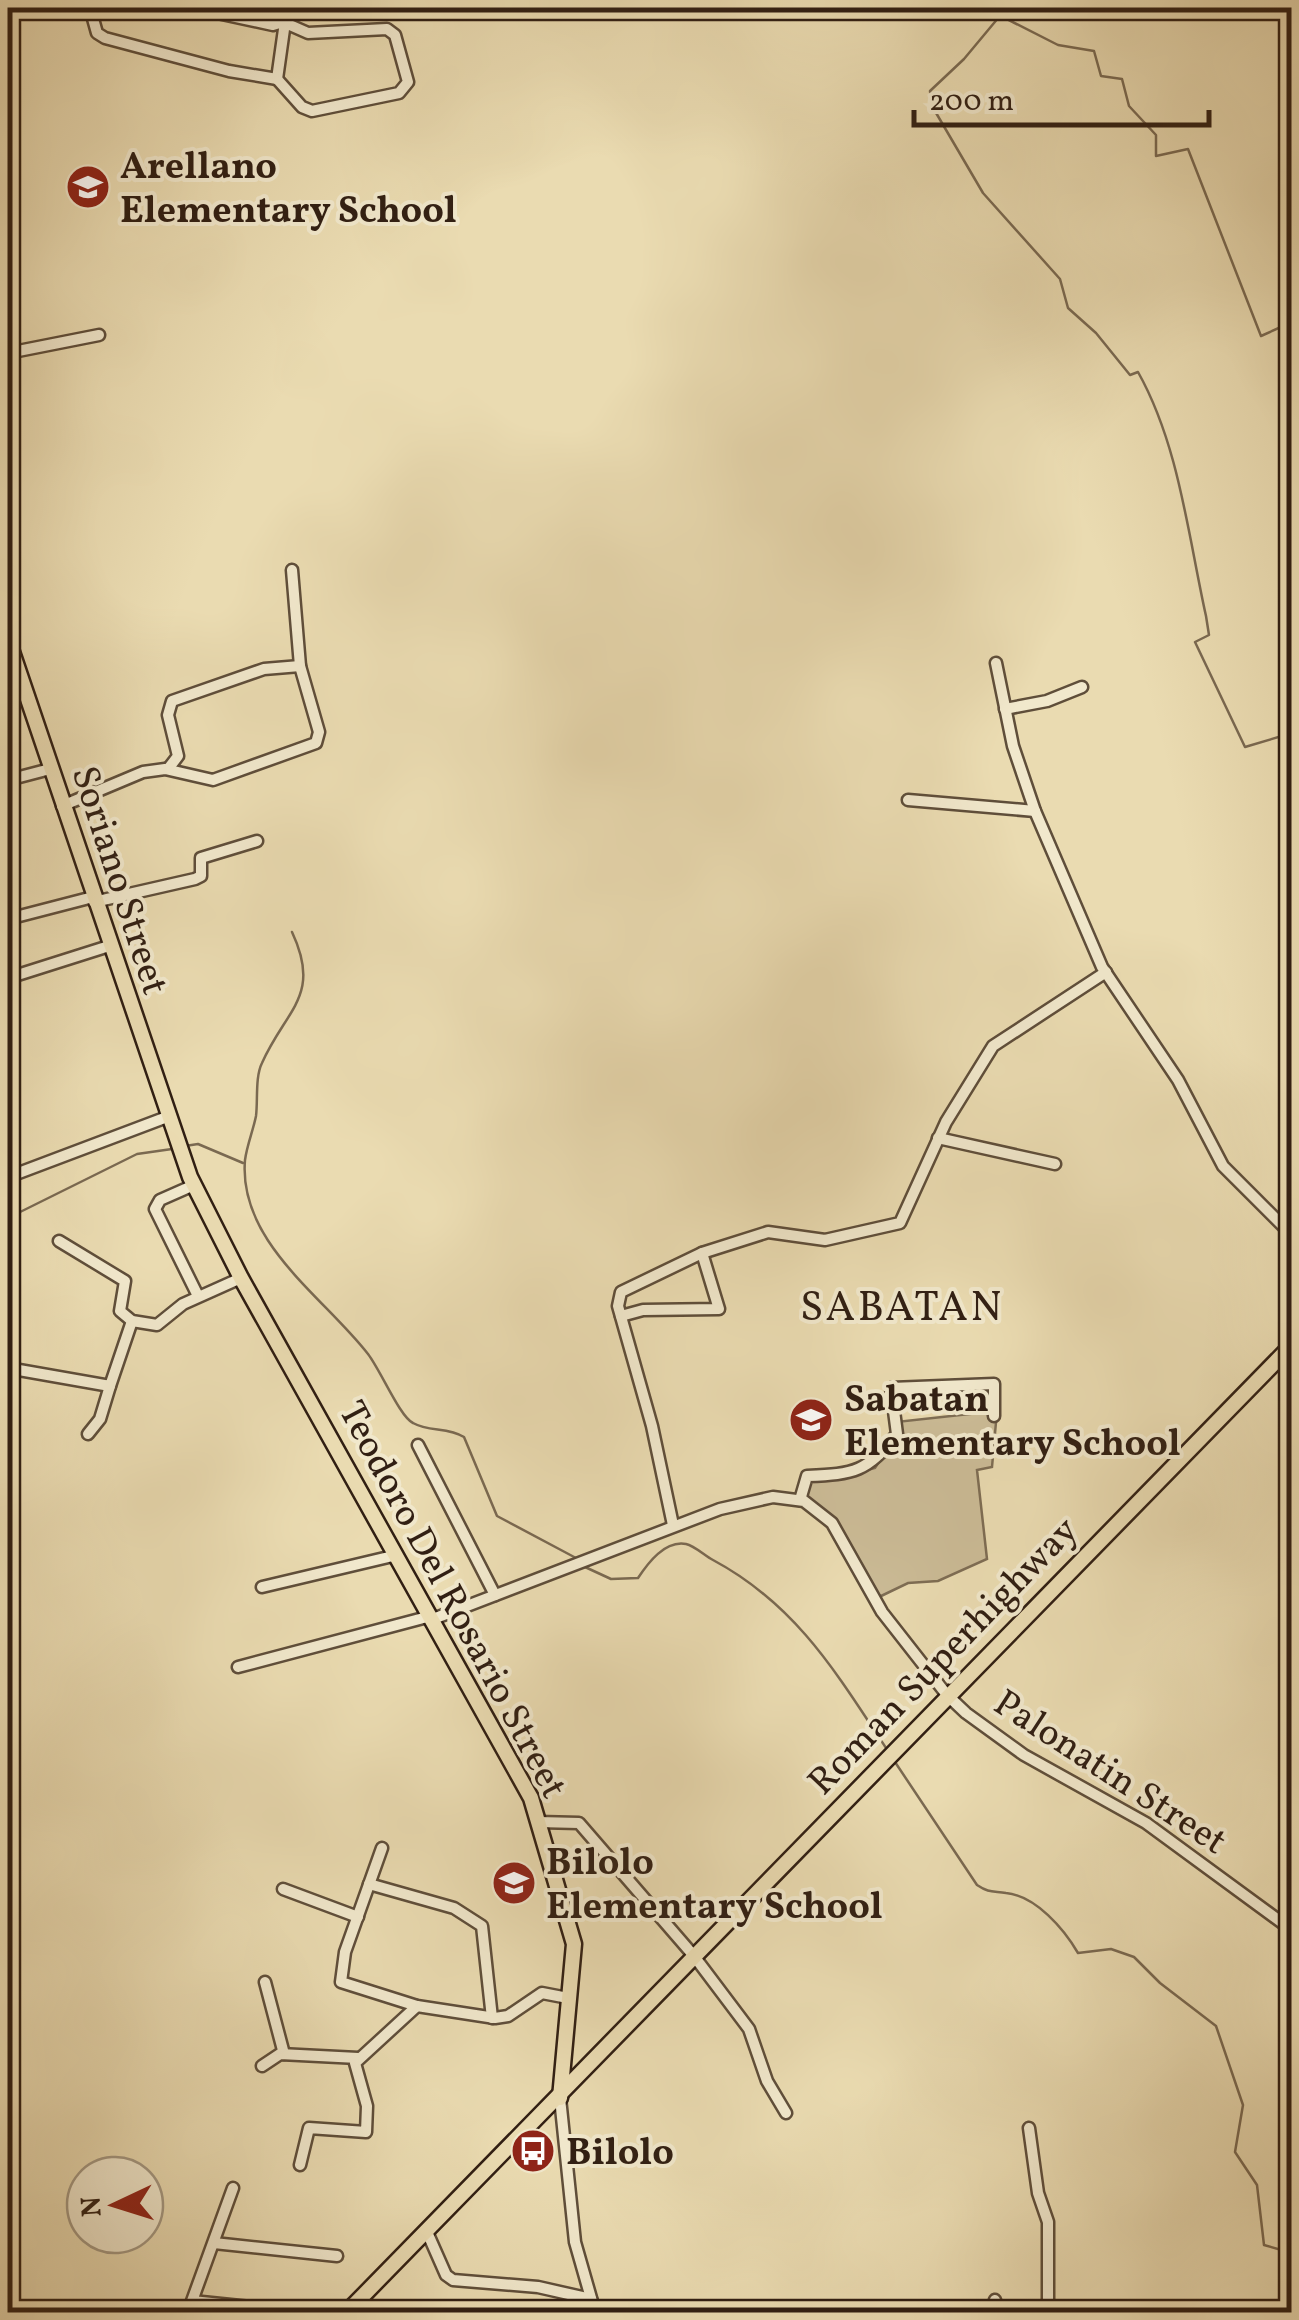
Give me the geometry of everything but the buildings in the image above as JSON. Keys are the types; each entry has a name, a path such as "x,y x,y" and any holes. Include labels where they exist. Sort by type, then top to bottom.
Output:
{"main road":[{"name":"Soriano Street","path":"8,640 181,1157"},
{"name":"Teodoro Del Rosario Street","path":"181,1157 241,1278 528,1790 574,1944 560,2098"},
{"name":"Roman Superhighway","path":"347,2312 1292,1346"}],"street":[{"path":"90,8 97,33 105,38 229,71 277,79 302,107 312,111 399,93 408,82 395,35 387,29 308,32 284,22 273,25 194,8"},
{"path":"277,79 288,8"},
{"path":"8,353 99,335"},
{"path":"62,806 143,772 168,770 213,780 316,743 320,732 300,666 292,570"},
{"path":"996,664 1005,710 1035,811 1106,972 1178,1080 1223,1166 1292,1235"},
{"path":"168,770 178,756 168,715 172,701 264,669 300,666"},
{"path":"1005,710 1047,701 1082,686"},
{"path":"8,780 50,770"},
{"path":"908,800 1035,811"},
{"path":"8,919 196,880 200,876 201,858 257,841"},
{"path":"8,978 109,946"},
{"path":"673,1525 618,1302 624,1290 702,1254 768,1232 824,1240 900,1224 938,1138 993,1046 1106,972"},
{"path":"8,1177 167,1117"},
{"path":"938,1138 1054,1164"},
{"path":"194,1185 160,1200 155,1209 198,1296"},
{"path":"59,1241 124,1280 119,1308 132,1321 156,1325 198,1296 241,1278"},
{"path":"621,1316 643,1310 719,1308 702,1254"},
{"path":"88,1434 100,1419 132,1321"},
{"path":"19,1370 110,1386"},
{"path":"238,1668 432,1618 673,1525 759,1498 800,1500 807,1476 849,1474 874,1463 896,1434 891,1388 994,1384 994,1416"},
{"path":"418,1445 495,1595"},
{"name":"Palonatin Street","path":"800,1500 813,1505 832,1523 875,1601 947,1695 1007,1745 1128,1811 1292,1930"},
{"path":"262,1587 397,1554"},
{"path":"538,1822 577,1822 694,1956 748,2029 768,2081 786,2113"},
{"path":"382,1848 340,1982 417,2006 492,2018 508,2016 542,1992 568,1998"},
{"path":"369,1884 460,1910 482,1926 492,2018"},
{"path":"283,1889 358,1916"},
{"path":"265,1982 284,2054"},
{"path":"300,2166 309,2128 366,2132 367,2106 356,2068 358,2058 417,2006"},
{"path":"262,2066 284,2054 358,2058"},
{"path":"560,2098 573,2230 595,2312"},
{"path":"1030,2128 1038,2193 1048,2222 1048,2312"},
{"path":"233,2188 192,2301 300,2312"},
{"path":"426,2232 440,2265 453,2280 538,2288 590,2298"},
{"path":"214,2242 337,2256"},
{"path":"995,2300 998,2312"}],"shaded area":[{"path":"997,1411 992,1467 977,1470 987,1559 938,1581 908,1583 879,1597 841,1531 803,1498 809,1478 845,1476 875,1468 898,1434 896,1422"}],"waterway":[{"path":"985,8 1058,45 1094,51 1101,76 1122,79 1129,106 1156,135 1156,156 1188,149 1261,336 1292,322"},
{"path":"999,17 964,59 930,91 932,106 983,193 1060,279 1068,308 1096,333 1130,375 1138,372 1152,400 1181,491 1206,616 1209,635 1195,642 1245,747 1292,733"},
{"path":"292,932 300,954 302,987 260,1069 256,1116 245,1160 246,1190 255,1217 287,1266 368,1354 408,1419 419,1426 464,1437 497,1516 576,1558"},
{"path":"185,1146 198,1144 243,1163"},
{"path":"8,1218 137,1154 172,1149"},
{"path":"585,1567 611,1579 638,1578 664,1549 678,1544 696,1549 743,1578 792,1620 832,1669 888,1751"},
{"path":"895,1762 977,1885 1028,1900 1057,1924 1078,1953 1111,1949 1134,1957 1160,1983 1216,2026 1243,2105 1235,2152 1257,2185 1264,2245 1292,2253"}],"place":[{"name":"Arellano Elementary School","path":"88,187"},
{"name":"Sabatan Elementary School","path":"811,1420"},
{"name":"Bilolo Elementary School","path":"514,1883"},
{"name":"Bilolo","path":"533,2151"}],"district":[{"name":"SABATAN","path":"902,1305"}]}
